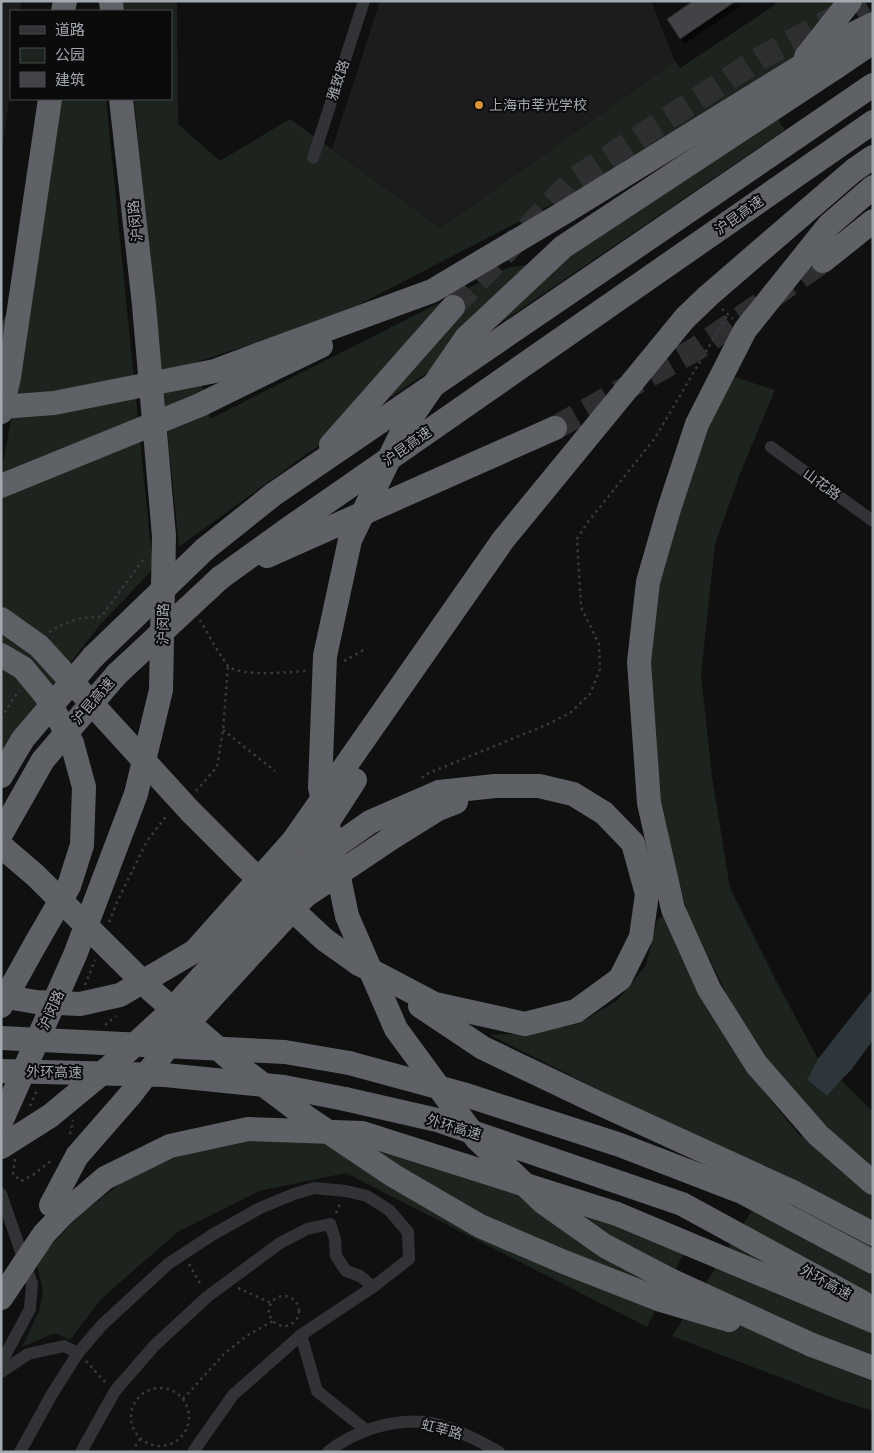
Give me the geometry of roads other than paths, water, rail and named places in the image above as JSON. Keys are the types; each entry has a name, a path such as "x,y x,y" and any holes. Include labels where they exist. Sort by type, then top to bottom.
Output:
{"highway":[{"path":"796,69 850,1"},
{"path":"1,486 200,405 264,363 432,291 565,212 855,32 873,24"},
{"path":"873,42 563,247 466,338 404,428 350,540 325,656 320,787 347,916 396,1029 476,1138 544,1203 606,1246 668,1279 812,1345 873,1368"},
{"name":"沪昆高速","path":"1,776 23,739 93,657 205,549 274,494 873,85"},
{"path":"1,412 9,377 50,100"},
{"name":"沪闵路","path":"1,1122 75,955 136,794 161,690 164,536 144,305 121,100"},
{"name":"沪昆高速","path":"1,834 43,760 117,674 220,578 304,517 873,122"},
{"path":"1,996 36,1002 80,1004 120,995 194,951 293,841 503,540 685,318 854,170 873,158"},
{"path":"873,187 829,225 736,322 697,424 669,509 648,582 639,662 648,803 673,910 709,989 756,1064 818,1135 873,1183"},
{"path":"824,261 873,221"},
{"path":"306,472 453,308"},
{"path":"1,406 64,402 215,370 264,363"},
{"path":"220,578 555,428"},
{"path":"1,1147 50,1116 118,1060 168,1014 292,877 398,712 503,540"},
{"path":"1,619 39,646 190,811 246,867 325,940 359,964 482,1048 795,1192 873,1234"},
{"path":"1,655 23,668 46,696 72,743 84,787 82,845 69,886 1,1006"},
{"path":"292,877 370,822 439,792 494,786 539,786 573,794 604,813 633,843 646,894 641,937 620,979 576,1011 525,1024 435,1004 359,964"},
{"path":"1,1293 78,1156 132,1093 177,1036 305,896 438,809 494,786"},
{"path":"1,846 35,875 152,991 237,1065 309,1119 394,1176 480,1226 564,1262 661,1300 812,1345"},
{"path":"1,1038 284,1052 349,1063 463,1094 620,1145 742,1192 873,1262"},
{"name":"外环高速","path":"1,1071 165,1075 284,1087 437,1120 682,1204 873,1308"},
{"path":"1,1298 44,1234 63,1214 105,1178 170,1146 248,1129 362,1133 617,1214 873,1321"}],"street":[{"name":"雅致路","path":"313,158 364,1"},
{"path":"1,337 21,299"},
{"name":"山花路","path":"770,447 873,521"},
{"path":"20,1452 52,1394 78,1353 102,1325 168,1264 183,1254 260,1208 314,1188 367,1196 389,1210 408,1232 409,1258 373,1288 301,1335 233,1395 193,1452"},
{"path":"1,1194 32,1284 30,1308 1,1363"},
{"path":"81,1452 115,1391 154,1346 207,1298 280,1243 307,1229 330,1224 335,1239 336,1256 346,1271 360,1276 373,1288"},
{"path":"301,1335 317,1391 366,1430"},
{"path":"1,1372 28,1354 64,1346 78,1353"},
{"name":"虹莘路","path":"328,1452 337,1445 366,1430 395,1423 425,1422 452,1429 500,1452"}],"tunnel":[{"path":"453,307 573,180 759,59 865,1"},
{"path":"555,428 696,349 823,261"}],"place":[{"name":"上海市莘光学校","path":"479,105"}]}
